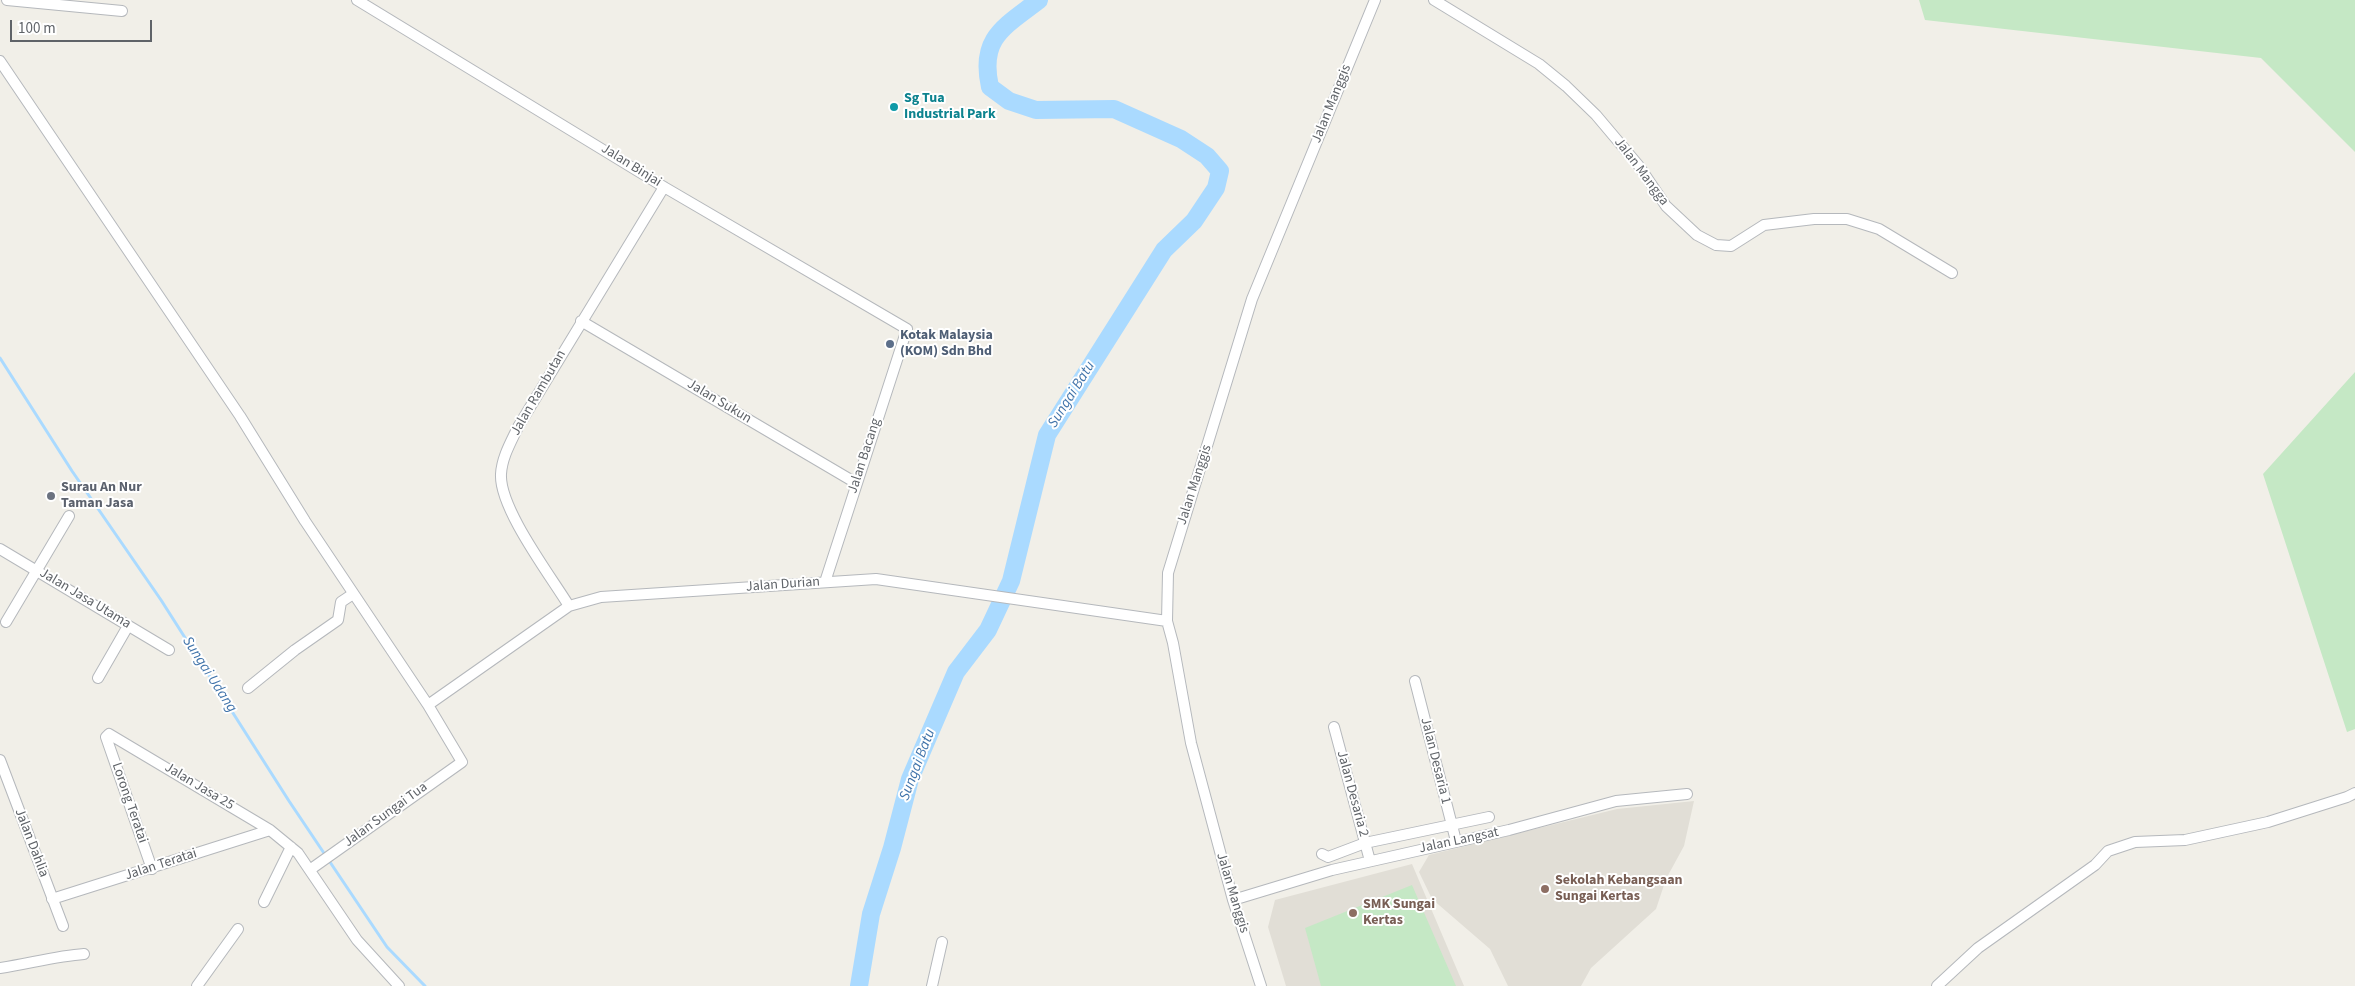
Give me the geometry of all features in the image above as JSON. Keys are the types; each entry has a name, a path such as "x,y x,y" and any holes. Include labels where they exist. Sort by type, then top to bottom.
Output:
{"street":[{"path":"6,0 69,3 122,11"},
{"name":"Jalan Binjai","path":"357,0 664,187 907,330"},
{"name":"Jalan Manggis","path":"1261,986 1233,900 1201,786 1167,621 1168,573 1172,554 1200,476 1230,366 1252,299 1375,0"},
{"name":"Jalan Mangga","path":"1434,0 1539,64 1573,92 1638,166 1666,206 1697,235 1716,245 1731,246 1764,225 1814,219 1846,219 1879,229 1952,273"},
{"path":"0,61 240,416 353,594 428,705"},
{"name":"Jalan Rambutan","path":"569,606 512,513 504,493 501,476 502,465 518,427 664,187"},
{"name":"Jalan Sukun","path":"581,321 856,483"},
{"name":"Jalan Bacang","path":"825,582 907,330"},
{"path":"6,622 69,516"},
{"name":"Jalan Jasa Utama","path":"0,549 169,650"},
{"name":"Jalan Durian","path":"428,705 569,606 601,598 876,579 1167,621"},
{"path":"248,688 295,650 338,620 341,602 353,594"},
{"path":"98,678 128,626"},
{"name":"Jalan Desaria 1","path":"1415,681 1456,841"},
{"name":"Jalan Sungai Tua","path":"311,869 462,762 428,705"},
{"name":"Jalan Desaria 2","path":"1334,727 1370,861"},
{"name":"Jalan Jasa 25","path":"106,737 109,734 113,735 270,830 291,847 311,869 357,940 399,986"},
{"name":"Lorong Teratai","path":"106,737 152,869"},
{"name":"Jalan Dahlia","path":"0,760 63,926"},
{"path":"1937,986 1978,948 2095,865 2108,851 2135,842 2185,840 2268,822 2355,793"},
{"name":"Jalan Langsat","path":"1233,900 1370,861 1509,830 1616,801 1687,794"},
{"path":"1322,854 1328,857 1365,843 1488,817"},
{"name":"Jalan Teratai","path":"52,899 152,869 270,830"},
{"path":"264,902 291,847"},
{"path":"196,986 238,929"},
{"path":"932,986 942,942"},
{"path":"0,968 51,960 66,955 84,954"}],"shaded area":[{"name":"Sekolah Kebangsaan Sungai Kertas","path":"1694,801 1684,846 1666,879 1656,909 1591,968 1581,986 1508,986 1490,949 1432,899 1419,872 1429,855 1617,809"},
{"name":"SMK Sungai Kertas","path":"1412,864 1464,986 1286,986 1268,927 1275,900"}],"green space":[{"path":"1919,0 2355,0 2355,152 2261,58 1925,20"},
{"path":"2355,372 2355,729 2347,732 2263,474"},
{"path":"1412,885 1456,986 1321,986 1305,928"}],"waterway":[{"name":"Sungai Batu","path":"859,986 871,914 892,848 910,779 956,672 988,630 1011,581 1047,435 1164,250 1194,221 1216,188 1220,171 1207,156 1181,139 1114,109 1036,110 1009,101 990,87 988,57 991,45 1005,26 1039,0"},
{"name":"Sungai Udang","path":"0,358 72,471 161,600 289,801 387,947 425,986"}],"place":[{"name":"Sg Tua Industrial Park","path":"894,107"},
{"name":"Kotak Malaysia (KOM) Sdn Bhd","path":"890,344"},
{"name":"Surau An Nur Taman Jasa","path":"51,496"},
{"name":"Sekolah Kebangsaan Sungai Kertas","path":"1545,889"},
{"name":"SMK Sungai Kertas","path":"1353,913"}]}
